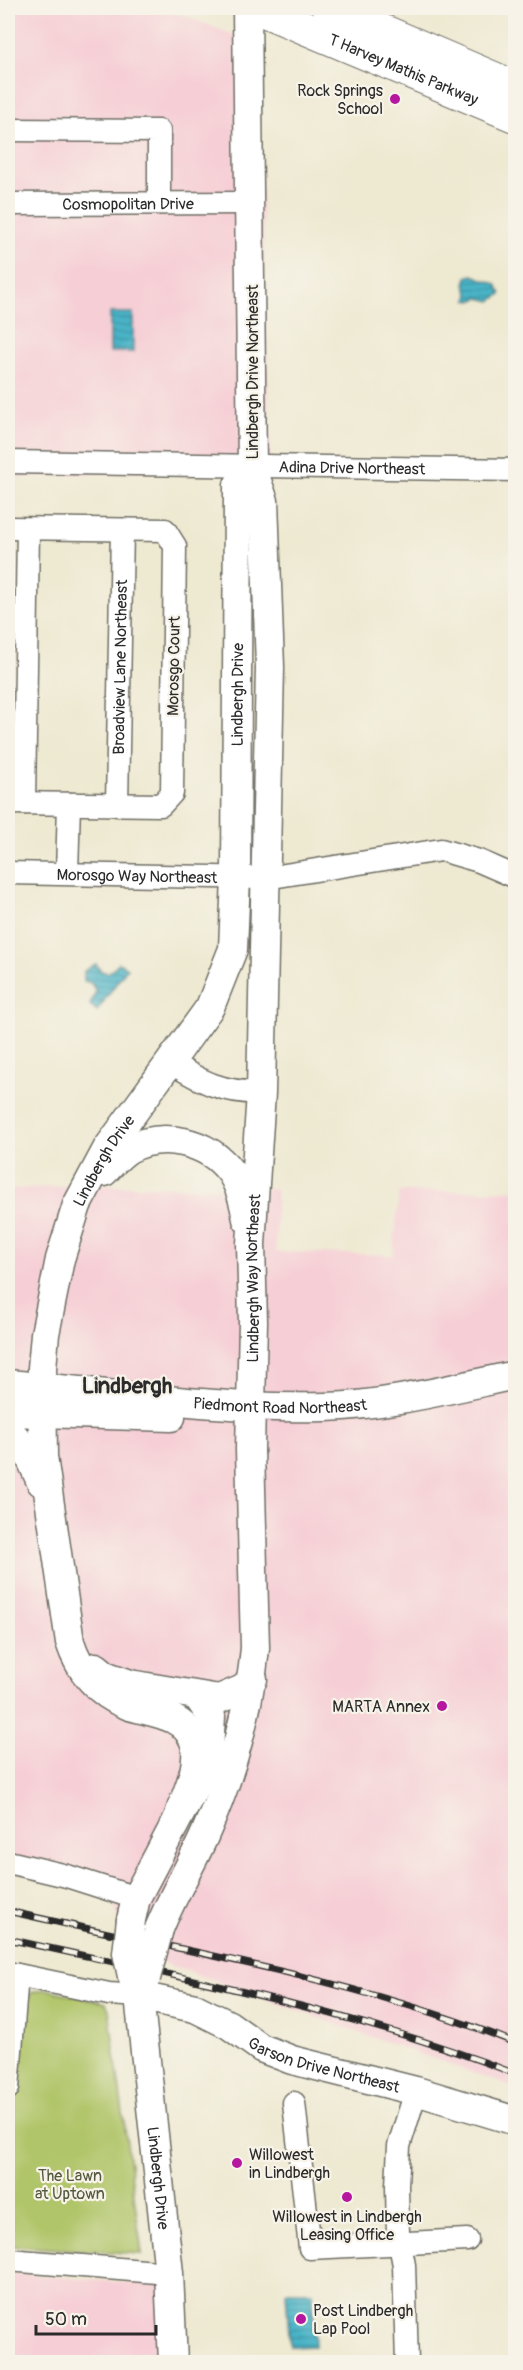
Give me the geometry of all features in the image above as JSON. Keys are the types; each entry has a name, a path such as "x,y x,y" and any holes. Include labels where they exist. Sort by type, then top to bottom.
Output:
{"highway":[{"name":"T Harvey Mathis Parkway","path":"258,8 317,18 516,116"},
{"path":"317,18 516,88"}],"main road":[{"name":"Lindbergh Drive Northeast","path":"247,8 252,467 264,501 269,645 266,878"},
{"name":"Lindbergh Drive","path":"180,1812 194,1771 194,1741 189,1732 166,1715 113,1698 87,1676 76,1663 70,1642 43,1457 42,1401 45,1334 53,1288 77,1205 107,1149 210,1006 233,949 236,877 238,485 252,467"},
{"name":"Lindbergh Way Northeast","path":"252,1679 255,1648 255,1564 251,1415 253,1322 251,1245 261,1086 266,878"},
{"path":"77,1205 99,1177 128,1150 158,1140 190,1143 218,1159 231,1172 243,1197 251,1245"},
{"name":"Piedmont Road Northeast","path":"251,1415 378,1403 516,1375"},
{"name":"Piedmont Road Northeast","path":"8,1384 42,1401"},
{"name":"Piedmont Road Northeast","path":"8,1412 42,1401 251,1415 381,1420 516,1393"},
{"path":"8,1428 28,1455 48,1497"},
{"path":"70,1642 100,1671 116,1680 198,1696 226,1698 243,1689 252,1679"},
{"name":"Lindbergh Drive","path":"139,1983 159,1929 205,1834 233,1762 252,1679"},
{"name":"Lindbergh Drive","path":"173,2362 169,2273 139,1983 126,1953 133,1909 204,1766 212,1737 211,1716 198,1696"},
{"name":"Garson Drive Northeast","path":"139,1983 229,2025 261,2048 292,2060 416,2091 516,2121"}],"street":[{"path":"8,130 159,131 159,203"},
{"name":"Cosmopolitan Drive","path":"8,204 250,203"},
{"name":"Adina Drive Northeast","path":"8,462 147,462 252,467 516,470"},
{"path":"16,803 18,529"},
{"name":"Morosgo Court","path":"16,803 161,805 172,793 175,546 165,530 18,529"},
{"name":"Broadview Lane Northeast","path":"117,805 122,530"},
{"path":"67,873 69,804"},
{"name":"Morosgo Way Northeast","path":"8,873 266,878 441,850 479,861 516,877"},
{"path":"174,1057 215,1076 261,1086"},
{"path":"8,1862 67,1876 133,1909"},
{"path":"8,2088 12,1974 109,1994 139,1983"},
{"path":"407,2362 404,2265 399,2239 384,2228 383,2198 397,2186 399,2146 416,2091"},
{"path":"294,2103 310,2248 399,2239 467,2241"},
{"path":"8,2260 169,2273"}],"shaded area":[{"path":"8,8 165,8 257,44 271,465 8,478"},
{"path":"85,1185 276,1189 276,1252 393,1255 399,1192 515,1190 515,2088 125,1949 109,1880 8,1857 8,1189"},
{"path":"8,2273 168,2286 167,2362 8,2362"}],"green space":[{"name":"The Lawn at Uptown","path":"45,1989 106,2003 109,2010 142,2254 10,2246 8,2181 22,2008 31,1993"}],"water":[{"path":"472,275 496,284 501,294 491,301 479,298 472,301 467,300 469,295 465,284 467,277"},
{"path":"110,313 133,313 133,352 110,352"},
{"path":"119,963 127,968 97,1011 90,1005 96,991 91,983 84,981 84,971 96,964 101,971 108,973"},
{"name":"Post Lindbergh Lap Pool","path":"286,2292 313,2292 315,2346 290,2347"}],"railway":[{"path":"8,1911 328,1983 392,2000 516,2043"},
{"path":"8,1939 328,2013 454,2051 516,2074"}],"place":[{"name":"Rock Springs School","path":"395,99"},
{"name":"MARTA Annex","path":"442,1706"},
{"name":"Willowest in Lindbergh","path":"237,2163"},
{"name":"Willowest in Lindbergh Leasing Office","path":"347,2197"},
{"name":"Post Lindbergh Lap Pool","path":"301,2319"}],"district":[{"name":"Lindbergh","path":"127,1385"}]}
